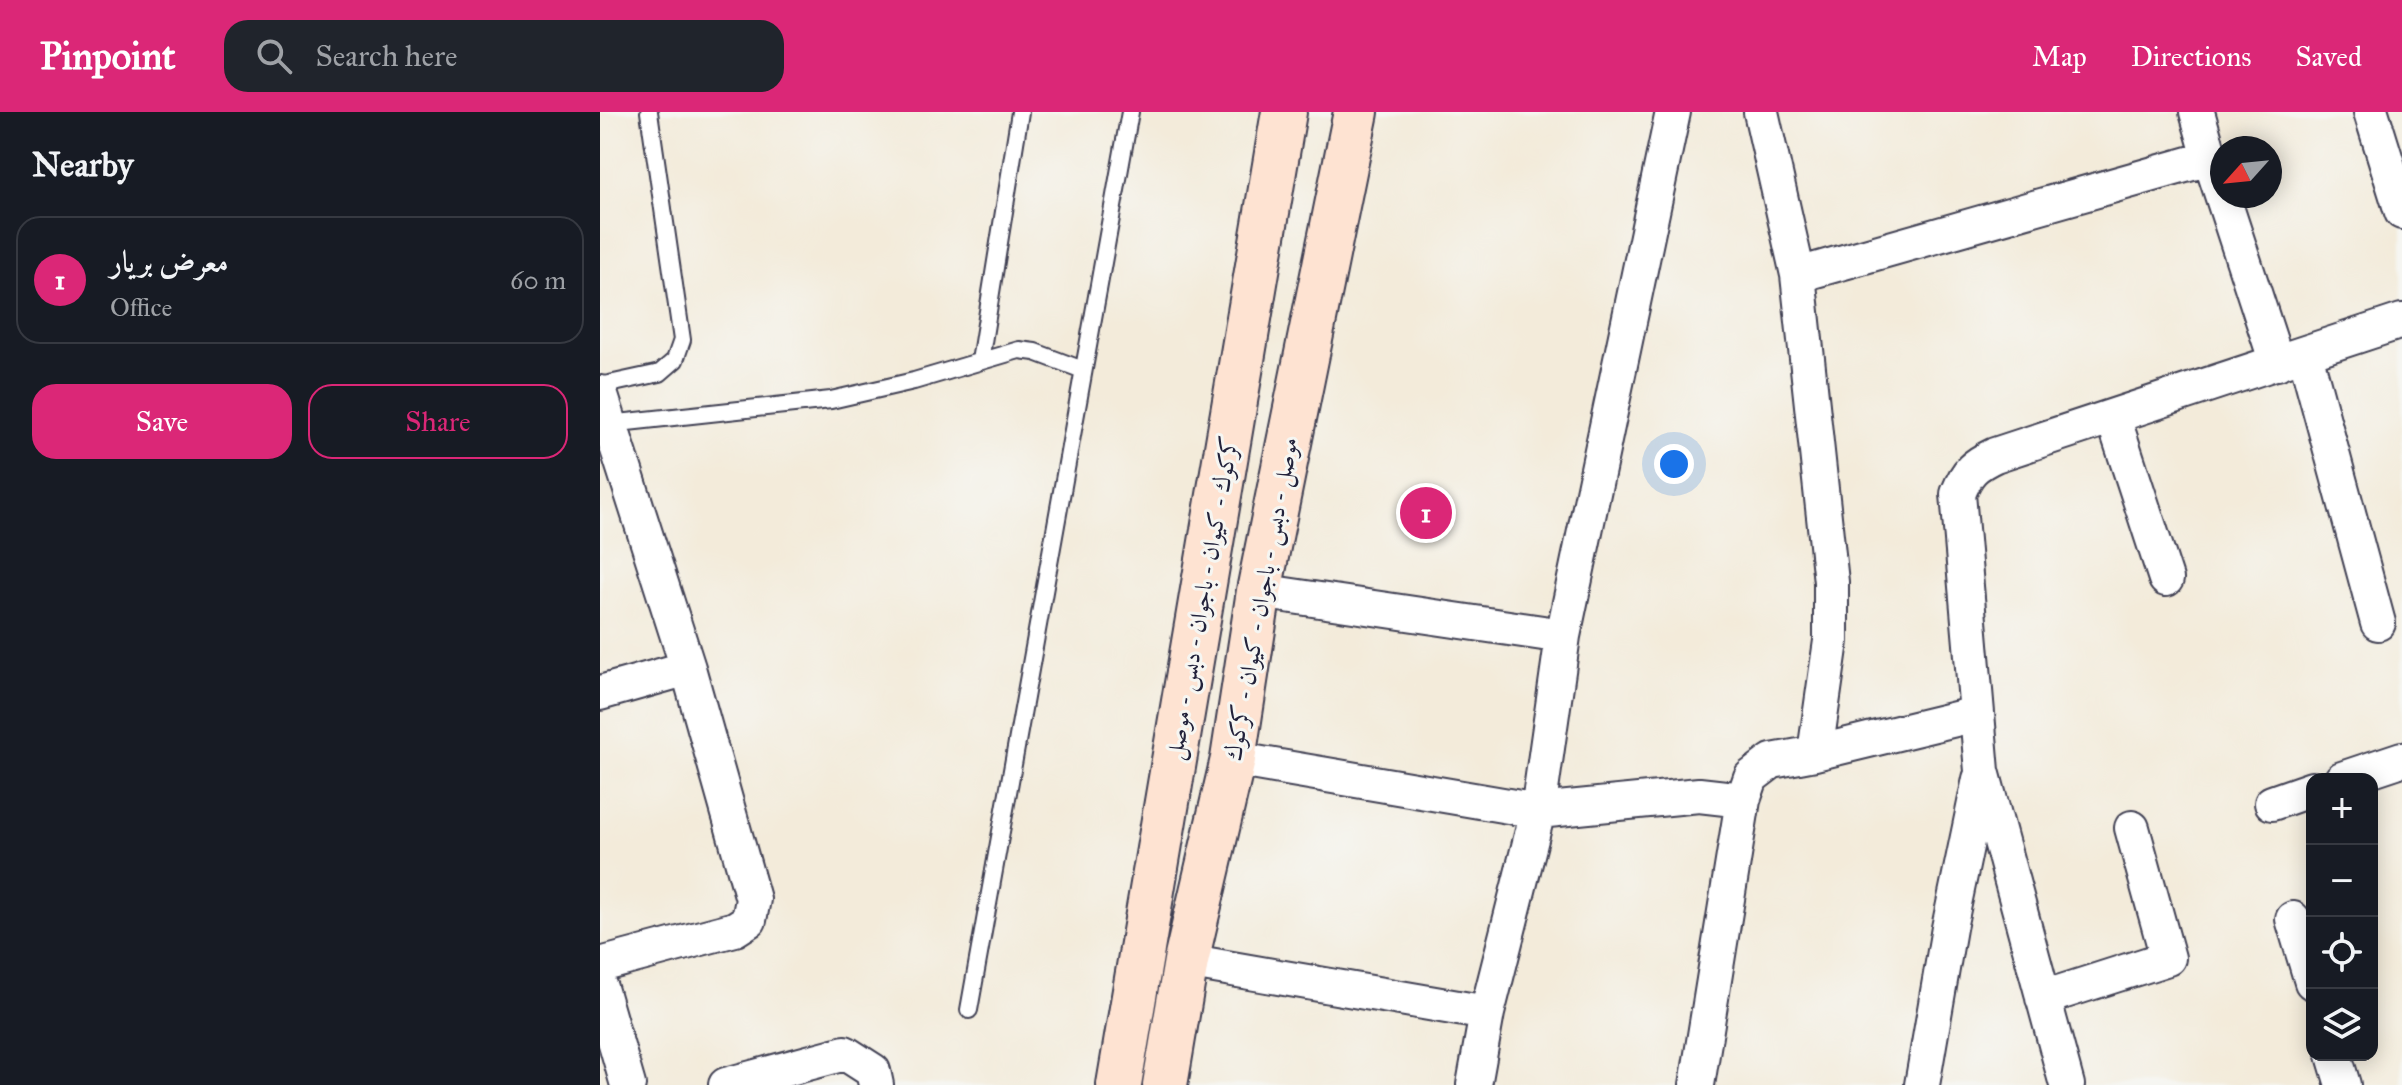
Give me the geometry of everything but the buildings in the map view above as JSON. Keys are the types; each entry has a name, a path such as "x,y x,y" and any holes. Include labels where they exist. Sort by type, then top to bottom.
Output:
{"main road":[{"name":"كركوك - كيوان - باجوان - دبس - موصل","path":"1119,1085 1284,112"},
{"name":"موصل - دبس - باجوان - كيوان - كركوك","path":"1165,1085 1186,961 1233,759 1259,591 1356,112"}],"street":[{"path":"1474,1085 1487,1013 1538,811 1563,636 1673,112"},
{"path":"1761,112 1798,275 1831,582 1831,641 1815,753"},
{"path":"1798,275 2210,158 2197,112"},
{"path":"2371,112 2402,212"},
{"path":"2230,208 2291,358 2378,623"},
{"path":"2067,1085 1982,771 1958,494 1965,475 1979,462 1995,455 2402,321"},
{"path":"600,965 735,929 749,920 753,899 688,668 604,409"},
{"path":"2113,417 2166,579"},
{"path":"1259,591 1563,636"},
{"path":"600,693 688,668"},
{"path":"1697,1085 1743,800 1751,777 1772,761 1976,714"},
{"path":"1233,759 1538,811 1699,795 1743,800"},
{"path":"2360,773 2402,759"},
{"path":"1922,1085 1949,928 1982,771"},
{"path":"2272,803 2306,791"},
{"path":"2043,998 2168,958 2132,828"},
{"path":"2293,919 2306,962"},
{"path":"1186,961 1487,1013"},
{"path":"600,988 628,1085"},
{"path":"726,1085 845,1053 873,1071 876,1085"},
{"path":"2336,1061 2343,1085"}],"lane":[{"path":"600,386 660,373 675,360 682,340 649,112"},
{"path":"980,361 1020,112"},
{"path":"969,1010 1130,112"},
{"path":"604,409 831,400 902,384 1019,350 1035,352 1083,370"}],"place":[{"name":"معرض بريار","path":"1426,513"}]}
